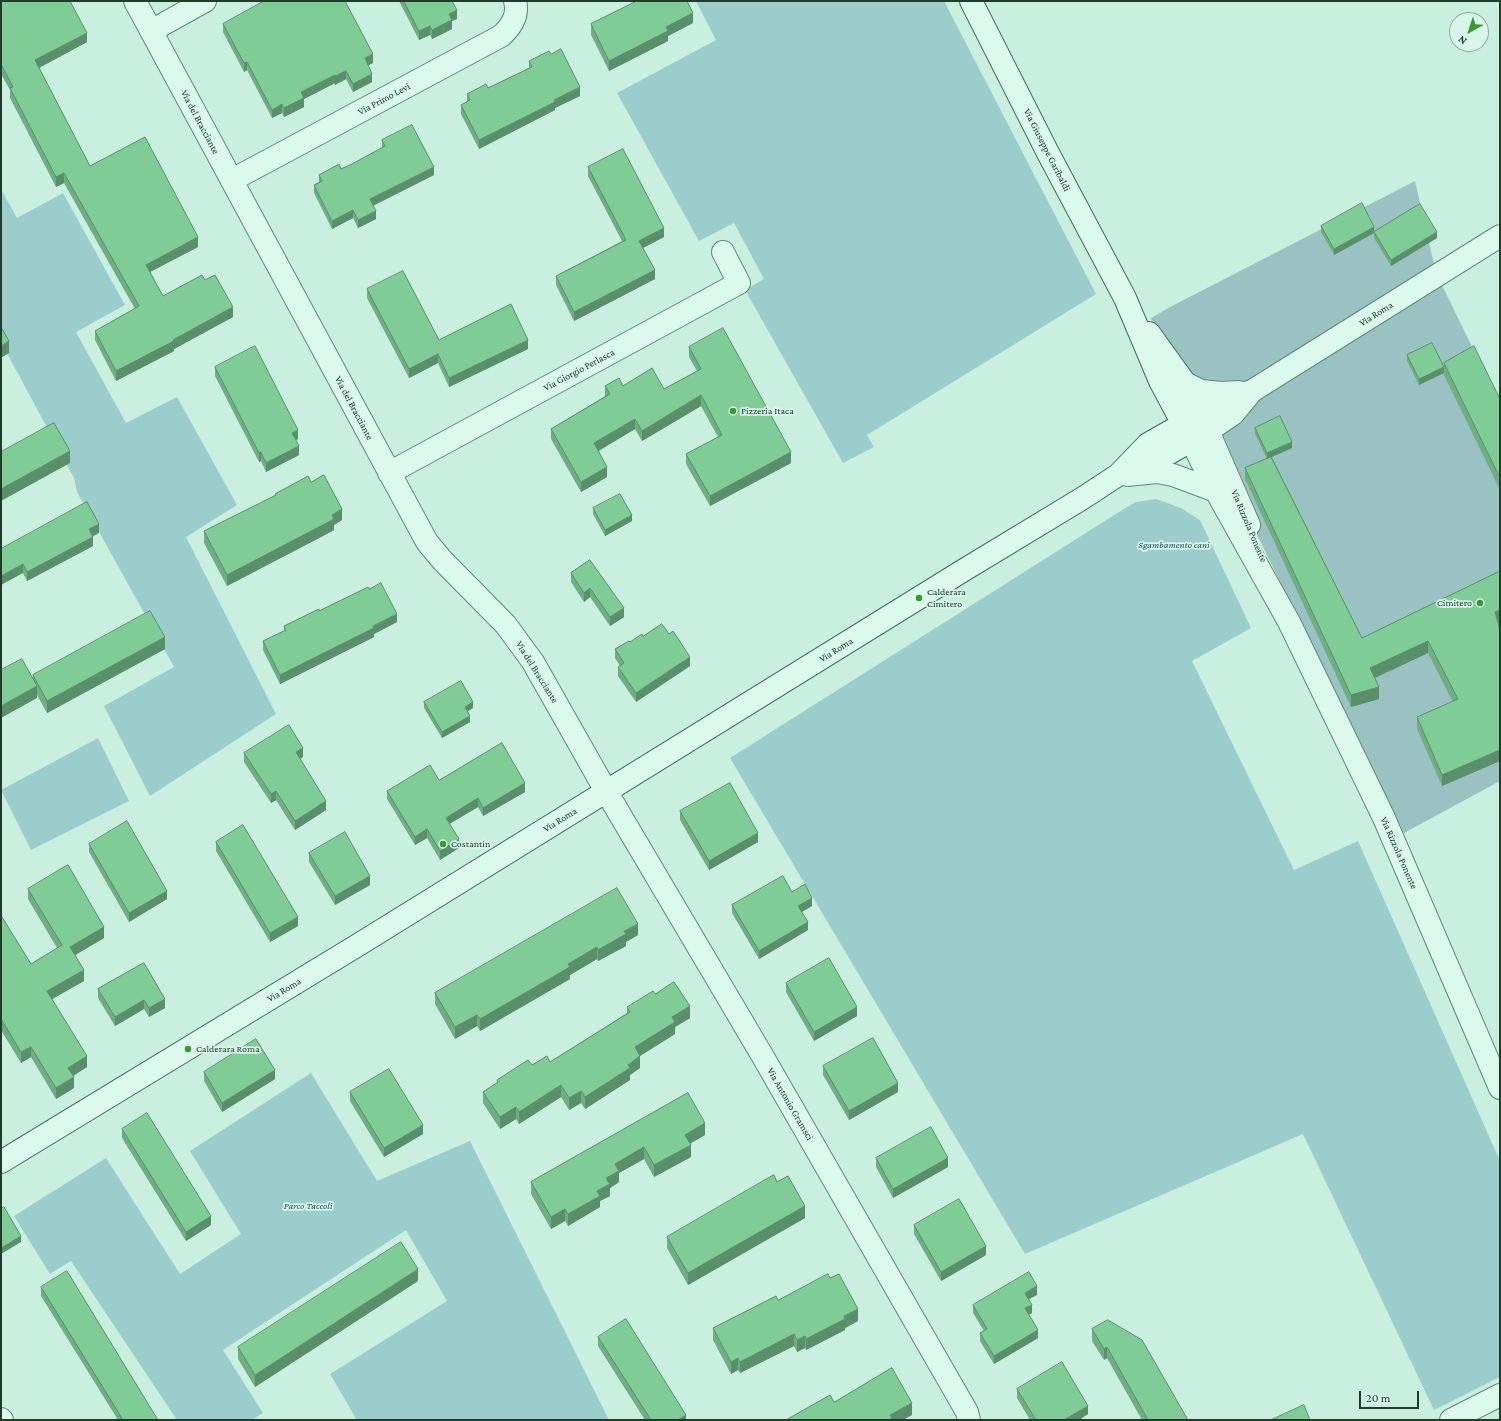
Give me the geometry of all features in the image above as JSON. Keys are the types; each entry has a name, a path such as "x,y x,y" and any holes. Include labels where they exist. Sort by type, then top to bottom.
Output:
{"street":[{"name":"Via del Bracciante","path":"135,1 427,542 442,560 506,625 520,642 533,662 606,791"},
{"path":"152,31 205,1"},
{"name":"Via Primo Levi","path":"232,180 501,36 510,28 516,16 516,1"},
{"name":"Via Giuseppe Garibaldi","path":"972,1 1048,153 1124,298 1160,381 1195,428"},
{"name":"Via Roma","path":"1,1162 358,945 1083,498 1118,475 1148,444 1195,428 1225,400 1252,391 1500,236"},
{"name":"Via Giorgio Perlasca","path":"389,473 739,283 723,252"},
{"name":"Via Giuseppe Garibaldi","path":"1124,298 1185,383 1195,428"},
{"name":"Via Roma","path":"1185,383 1201,391 1221,393 1252,391"},
{"name":"Via Rizzola Ponente","path":"1195,428 1216,491 1289,622 1390,829 1500,1088"},
{"name":"Via Rizzola Ponente","path":"1195,428 1233,486 1289,622"},
{"name":"Via Roma","path":"1118,475 1157,472 1186,479 1216,491"},
{"name":"Via Antonio Gramsci","path":"606,791 762,1055 967,1412 969,1420"},
{"path":"1451,1420 1500,1395"}],"green space":[{"path":"696,1 944,1 1096,294 867,435 874,447 843,463 745,290 764,279 734,223 699,241 617,93 716,40"},
{"path":"1,189 17,218 63,193 125,305 76,332 126,423 177,397 237,505 186,537 276,714 150,796 104,706 174,667 77,492 74,478 1,342"},
{"name":"Sgambamento cani","path":"1156,499 1181,508 1200,520 1251,628 1192,661 1294,870 1358,841 1500,1161 1500,1377 1434,1410 1303,1134 1025,1254 730,758 1119,512 1136,502"},
{"path":"98,738 129,801 31,850 1,790"},
{"name":"Parco Taccoli","path":"311,1073 377,1181 470,1141 609,1420 357,1420 330,1374 447,1301 406,1230 223,1350 263,1413 252,1420 177,1420 71,1261 50,1274 14,1216 106,1158 180,1274 241,1234 190,1151"}],"shaded area":[{"path":"1415,181 1436,273 1500,404 1500,781 1404,833 1233,486 1185,383 1151,318"}],"building":[{"path":"1,1 70,1 87,33 35,60 90,166 145,137 198,237 146,265 163,296 202,275 205,280 215,275 233,307 173,340 174,341 116,371 95,331 139,306 64,173 56,177 10,88 13,87 1,64"},
{"path":"264,1 345,1 373,54 365,58 372,74 353,84 346,71 301,92 304,98 284,108 282,104 272,110 247,62 244,63 223,24"},
{"path":"404,1 452,1 457,10 449,14 452,20 432,30 430,26 419,31"},
{"path":"637,1 687,1 693,13 666,27 668,31 609,61 591,24"},
{"path":"561,49 580,87 554,100 555,102 479,140 461,105 470,100 467,94 486,84 488,88 532,67 529,61 549,51 551,54"},
{"path":"412,125 434,167 370,199 376,211 358,220 353,210 332,221 314,185 322,181 319,175 339,164 341,169 352,164 385,146 382,140"},
{"path":"623,149 664,228 639,241 655,270 574,312 556,276 626,240 588,167"},
{"path":"1362,203 1374,227 1334,249 1321,226"},
{"path":"1420,204 1437,232 1391,260 1374,232"},
{"path":"403,271 439,340 511,304 528,340 449,378 438,354 409,369 367,289"},
{"path":"1,327 9,341 1,346"},
{"path":"723,328 791,452 710,496 686,454 722,435 701,395 642,431 635,419 594,443 607,467 581,482 551,429 610,394 605,386 619,378 623,386 652,368 664,389 701,369 689,347"},
{"path":"1432,343 1444,367 1419,379 1407,355"},
{"path":"255,346 298,430 292,433 299,446 266,463 261,452 259,453 215,367"},
{"path":"1474,346 1500,399 1500,478 1444,363"},
{"path":"1280,416 1292,442 1267,453 1255,428"},
{"path":"54,423 70,451 1,489 1,452"},
{"path":"1271,457 1362,638 1500,571 1500,610 1495,612 1500,630 1500,750 1442,775 1417,717 1458,699 1428,641 1370,668 1379,687 1351,695 1245,468"},
{"path":"324,475 342,509 332,515 334,519 227,575 204,531 276,495 275,494 308,476 311,482"},
{"path":"620,494 632,515 605,530 593,508"},
{"path":"87,502 99,524 89,529 93,537 27,572 23,564 1,576 1,549"},
{"path":"590,560 624,608 610,617 590,588 584,593 571,573"},
{"path":"381,583 397,614 373,626 374,628 280,675 263,641 286,630 284,626 368,587 369,589"},
{"path":"150,611 165,637 47,701 33,675"},
{"path":"662,624 669,634 673,631 690,657 636,693 618,667 624,663 615,649 642,634 643,636"},
{"path":"22,659 37,686 1,706 1,670"},
{"path":"461,681 473,702 465,707 470,716 442,732 424,702"},
{"path":"289,725 303,748 296,752 326,801 295,821 276,791 271,794 244,753"},
{"path":"502,743 525,783 483,808 478,798 446,818 459,839 440,851 427,829 415,837 387,791 430,765 439,780"},
{"path":"730,783 758,833 709,861 680,811"},
{"path":"127,821 167,891 129,913 89,844"},
{"path":"243,825 298,917 270,933 216,842"},
{"path":"345,832 370,876 335,896 309,853"},
{"path":"68,865 104,927 70,947 84,970 47,991 87,1056 68,1068 74,1077 56,1088 31,1047 21,1052 1,1019 1,918 2,917 31,964 62,945 28,889"},
{"path":"783,876 792,892 805,884 812,898 798,906 808,922 759,951 732,905"},
{"path":"617,888 638,924 624,931 626,934 598,950 597,947 568,964 570,967 480,1019 477,1015 455,1027 435,993"},
{"path":"829,958 857,1007 814,1032 786,983"},
{"path":"144,963 165,999 149,1008 144,1000 115,1017 98,989"},
{"path":"674,982 690,1006 672,1017 675,1022 635,1047 640,1056 628,1065 630,1068 585,1097 581,1091 569,1098 561,1085 519,1112 516,1107 500,1117 483,1092 498,1082 497,1080 528,1060 532,1065 547,1056 550,1062 630,1012 627,1007 653,991 655,994"},
{"path":"873,1038 898,1083 849,1111 823,1066"},
{"path":"256,1039 275,1070 222,1103 204,1072"},
{"path":"389,1069 423,1125 384,1148 350,1092"},
{"path":"688,1093 705,1123 685,1135 691,1145 654,1165 644,1147 615,1164 619,1171 606,1178 610,1184 597,1191 600,1196 568,1214 565,1209 551,1217 531,1182"},
{"path":"147,1113 211,1216 186,1232 122,1129"},
{"path":"931,1127 948,1158 893,1189 876,1158"},
{"path":"774,1175 777,1182 788,1176 805,1206 688,1273 667,1237"},
{"path":"959,1199 986,1246 941,1272 914,1225"},
{"path":"4,1207 21,1236 1,1248 1,1209"},
{"path":"401,1242 418,1269 255,1375 238,1347"},
{"path":"67,1271 158,1420 123,1420 41,1287"},
{"path":"1029,1272 1037,1286 1025,1293 1032,1305 1025,1308 1038,1330 994,1356 980,1333 987,1329 973,1305"},
{"path":"828,1274 830,1278 839,1274 858,1309 844,1316 845,1319 806,1339 805,1336 797,1340 794,1334 740,1362 738,1358 731,1362 713,1328 776,1296 778,1300"},
{"path":"626,1319 686,1415 678,1420 651,1420 598,1337"},
{"path":"1108,1320 1142,1340 1188,1420 1148,1420 1107,1347 1104,1349 1092,1329"},
{"path":"1062,1362 1088,1406 1064,1420 1036,1420 1017,1389"},
{"path":"892,1368 912,1403 890,1415 892,1418 889,1420 786,1420 830,1395 834,1402"},
{"path":"1304,1405 1310,1420 1271,1420"}],"place":[{"name":"Pizzeria Itaca","path":"733,411"},
{"name":"Calderara Cimitero","path":"919,598"},
{"name":"Cimitero","path":"1480,603"},
{"name":"Costantin","path":"443,844"},
{"name":"Calderara Roma","path":"188,1049"}]}
